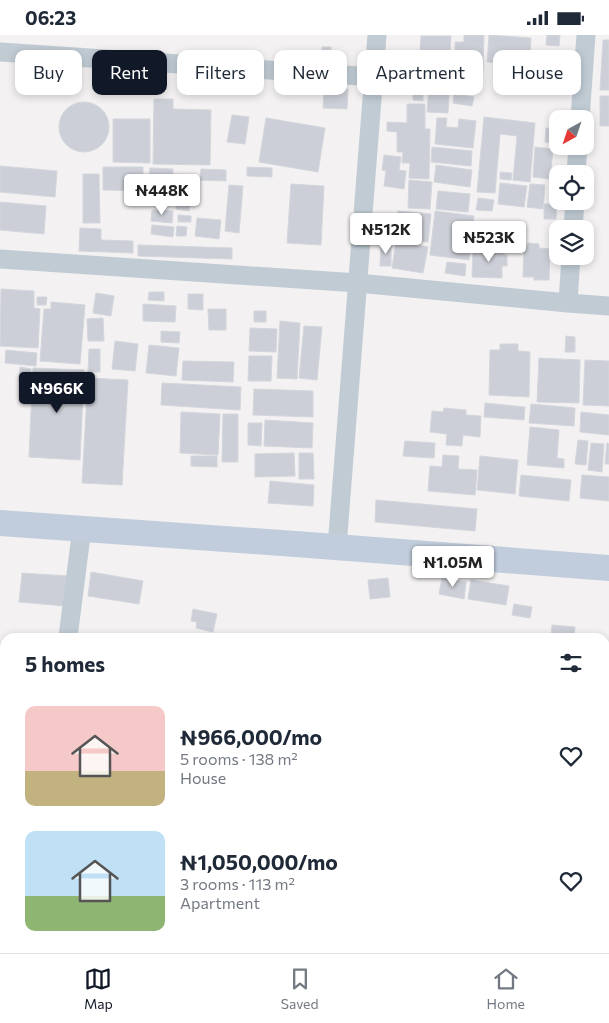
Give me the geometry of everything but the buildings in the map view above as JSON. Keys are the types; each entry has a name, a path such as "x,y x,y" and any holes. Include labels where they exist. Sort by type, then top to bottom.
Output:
{"street":[{"path":"376,50 377,35"},
{"path":"581,110 586,35"},
{"path":"0,52 357,76"},
{"path":"337,547 373,95"},
{"path":"0,259 358,283 609,306"},
{"path":"568,303 570,265"},
{"path":"0,523 609,568"},
{"path":"69,633 82,528"}]}
